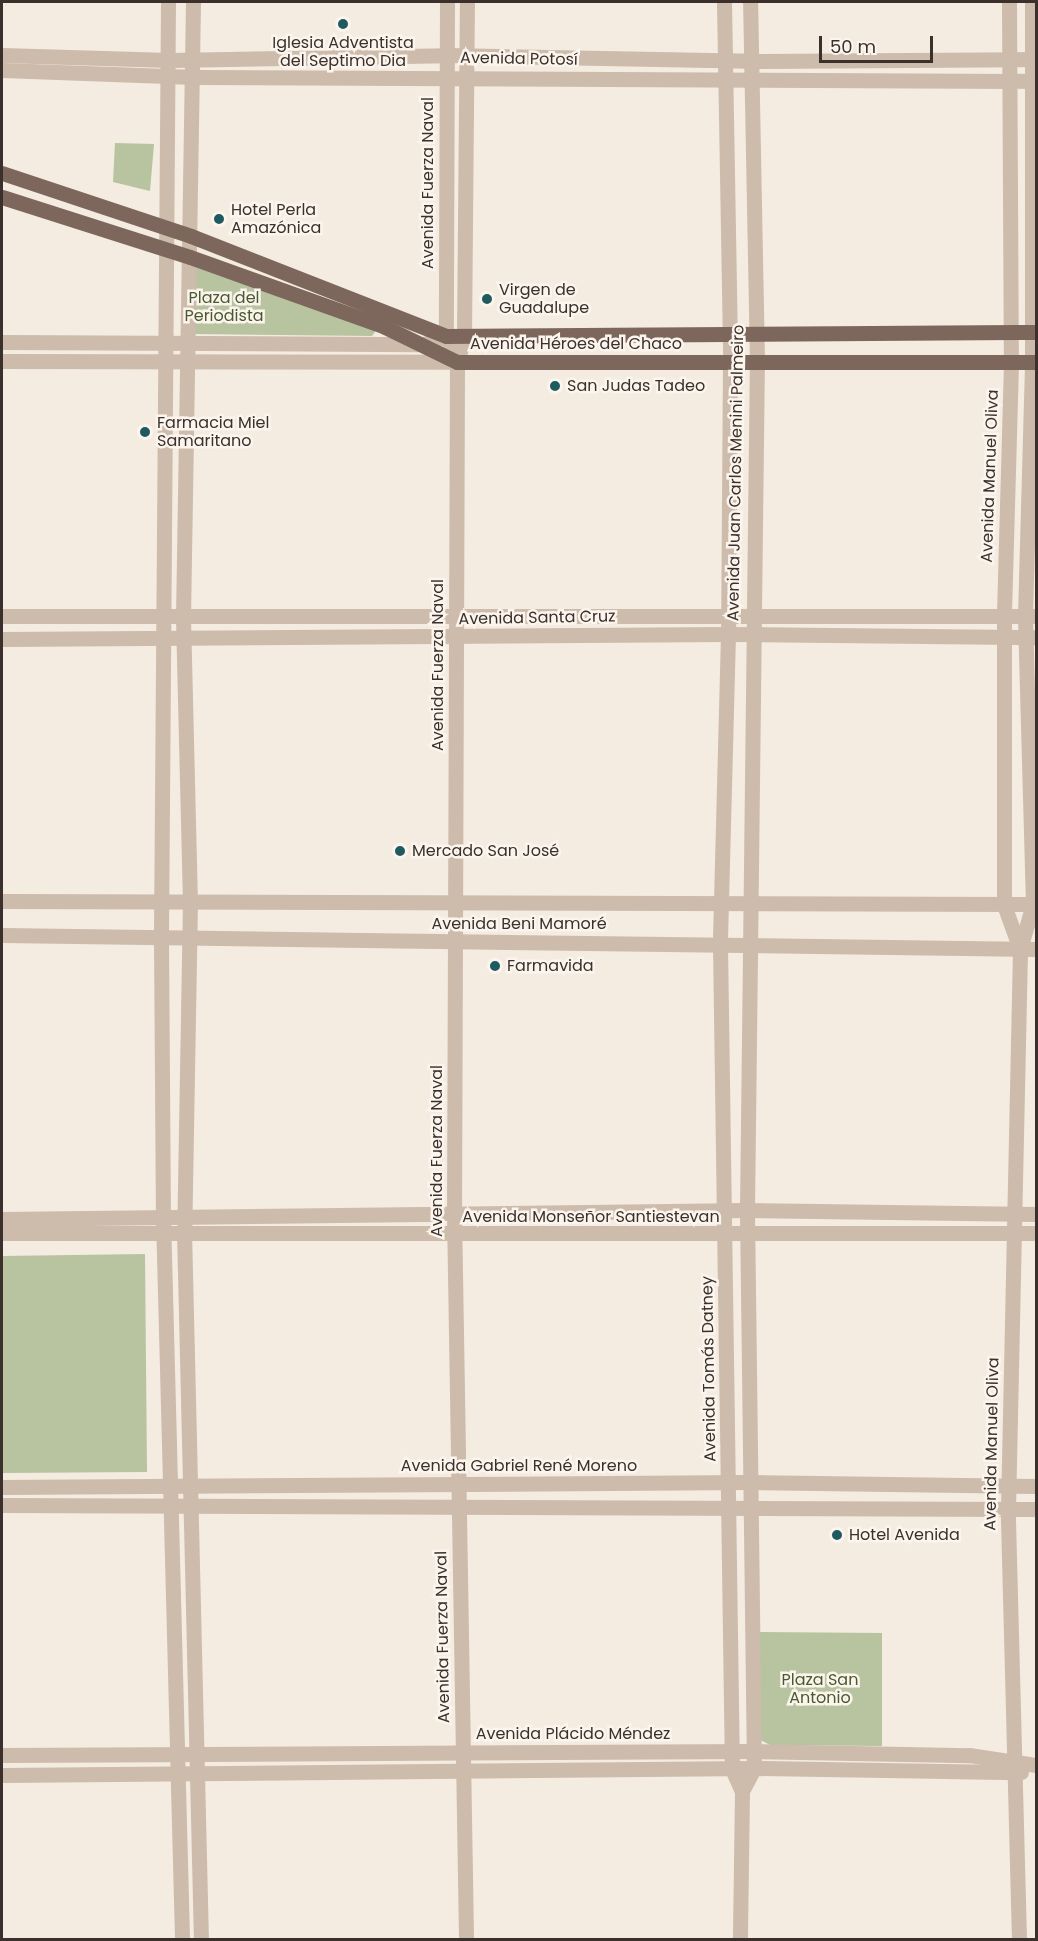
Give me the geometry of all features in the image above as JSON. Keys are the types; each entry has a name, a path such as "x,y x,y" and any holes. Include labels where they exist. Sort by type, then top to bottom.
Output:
{"main road":[{"name":"Avenida Héroes del Chaco","path":"2,173 191,236 446,336 464,338 1034,331"},
{"name":"Avenida Héroes del Chaco","path":"2,197 190,257 424,344 457,362 1034,362"}],"street":[{"path":"168,2 170,76 168,250 164,342 161,938 164,1225 173,1486 182,1940"},
{"path":"193,2 195,77 186,342 183,617 190,901 184,1224 201,1940"},
{"name":"Avenida Fuerza Naval","path":"447,2 446,336 457,362"},
{"name":"Avenida Fuerza Naval","path":"466,1940 454,1213 457,941 457,362 464,338 469,76 467,2"},
{"name":"Avenida Juan Carlos Menini Palmeiro","path":"720,944 728,634 730,361 724,2"},
{"name":"Avenida Juan Carlos Menini Palmeiro","path":"747,945 757,361 750,2"},
{"name":"Avenida Manuel Oliva","path":"1009,2 1011,363 1004,615 1004,905 1020,949"},
{"name":"Avenida Manuel Oliva","path":"1019,1940 1008,1509 1020,949 1034,904 1031,616 1035,81 1032,2"},
{"name":"Avenida Potosí","path":"2,55 170,60 447,55 752,61 1034,59"},
{"name":"Avenida Potosí","path":"2,70 195,77 469,76 725,82 1035,81"},
{"path":"2,342 424,344 446,336"},
{"path":"2,361 457,362"},
{"name":"Avenida Santa Cruz","path":"2,616 1031,616"},
{"name":"Avenida Santa Cruz","path":"2,639 728,634 1032,637"},
{"name":"Avenida Beni Mamoré","path":"2,901 1034,904"},
{"name":"Avenida Beni Mamoré","path":"2,935 1036,949"},
{"name":"Avenida Tomás Datney","path":"720,944 726,1211 732,1769 742,1791 740,1940"},
{"path":"747,945 747,1235 754,1768"},
{"name":"Avenida Monseñor Santiestevan","path":"2,1233 454,1213 747,1210 1036,1214"},
{"name":"Avenida Monseñor Santiestevan","path":"2,1219 164,1225"},
{"name":"Avenida Monseñor Santiestevan","path":"184,1224 454,1235 1036,1233"},
{"name":"Avenida Gabriel René Moreno","path":"2,1487 729,1482 1036,1486"},
{"path":"2,1505 750,1505 1036,1509"},
{"name":"Avenida Plácido Méndez","path":"2,1755 753,1751 1013,1765 1036,1772"},
{"name":"Avenida Plácido Méndez","path":"2,1775 1036,1765"},
{"name":"Avenida Tomás Datney","path":"742,1791 754,1768"}],"green space":[{"path":"115,143 154,144 150,191 113,182"},
{"name":"Plaza del Periodista","path":"196,267 373,329 375,332 372,336 193,334"},
{"path":"145,1254 147,1472 2,1473 2,1256"},
{"name":"Plaza San Antonio","path":"758,1632 882,1633 882,1746 770,1745 759,1739"}],"place":[{"name":"Iglesia Adventista del Septimo Dia","path":"343,24"},
{"name":"Hotel Perla Amazónica","path":"219,219"},
{"name":"Virgen de Guadalupe","path":"487,299"},
{"name":"San Judas Tadeo","path":"555,386"},
{"name":"Farmacia Miel Samaritano","path":"145,432"},
{"name":"Mercado San José","path":"400,851"},
{"name":"Farmavida","path":"495,966"},
{"name":"Hotel Avenida","path":"837,1535"}]}
